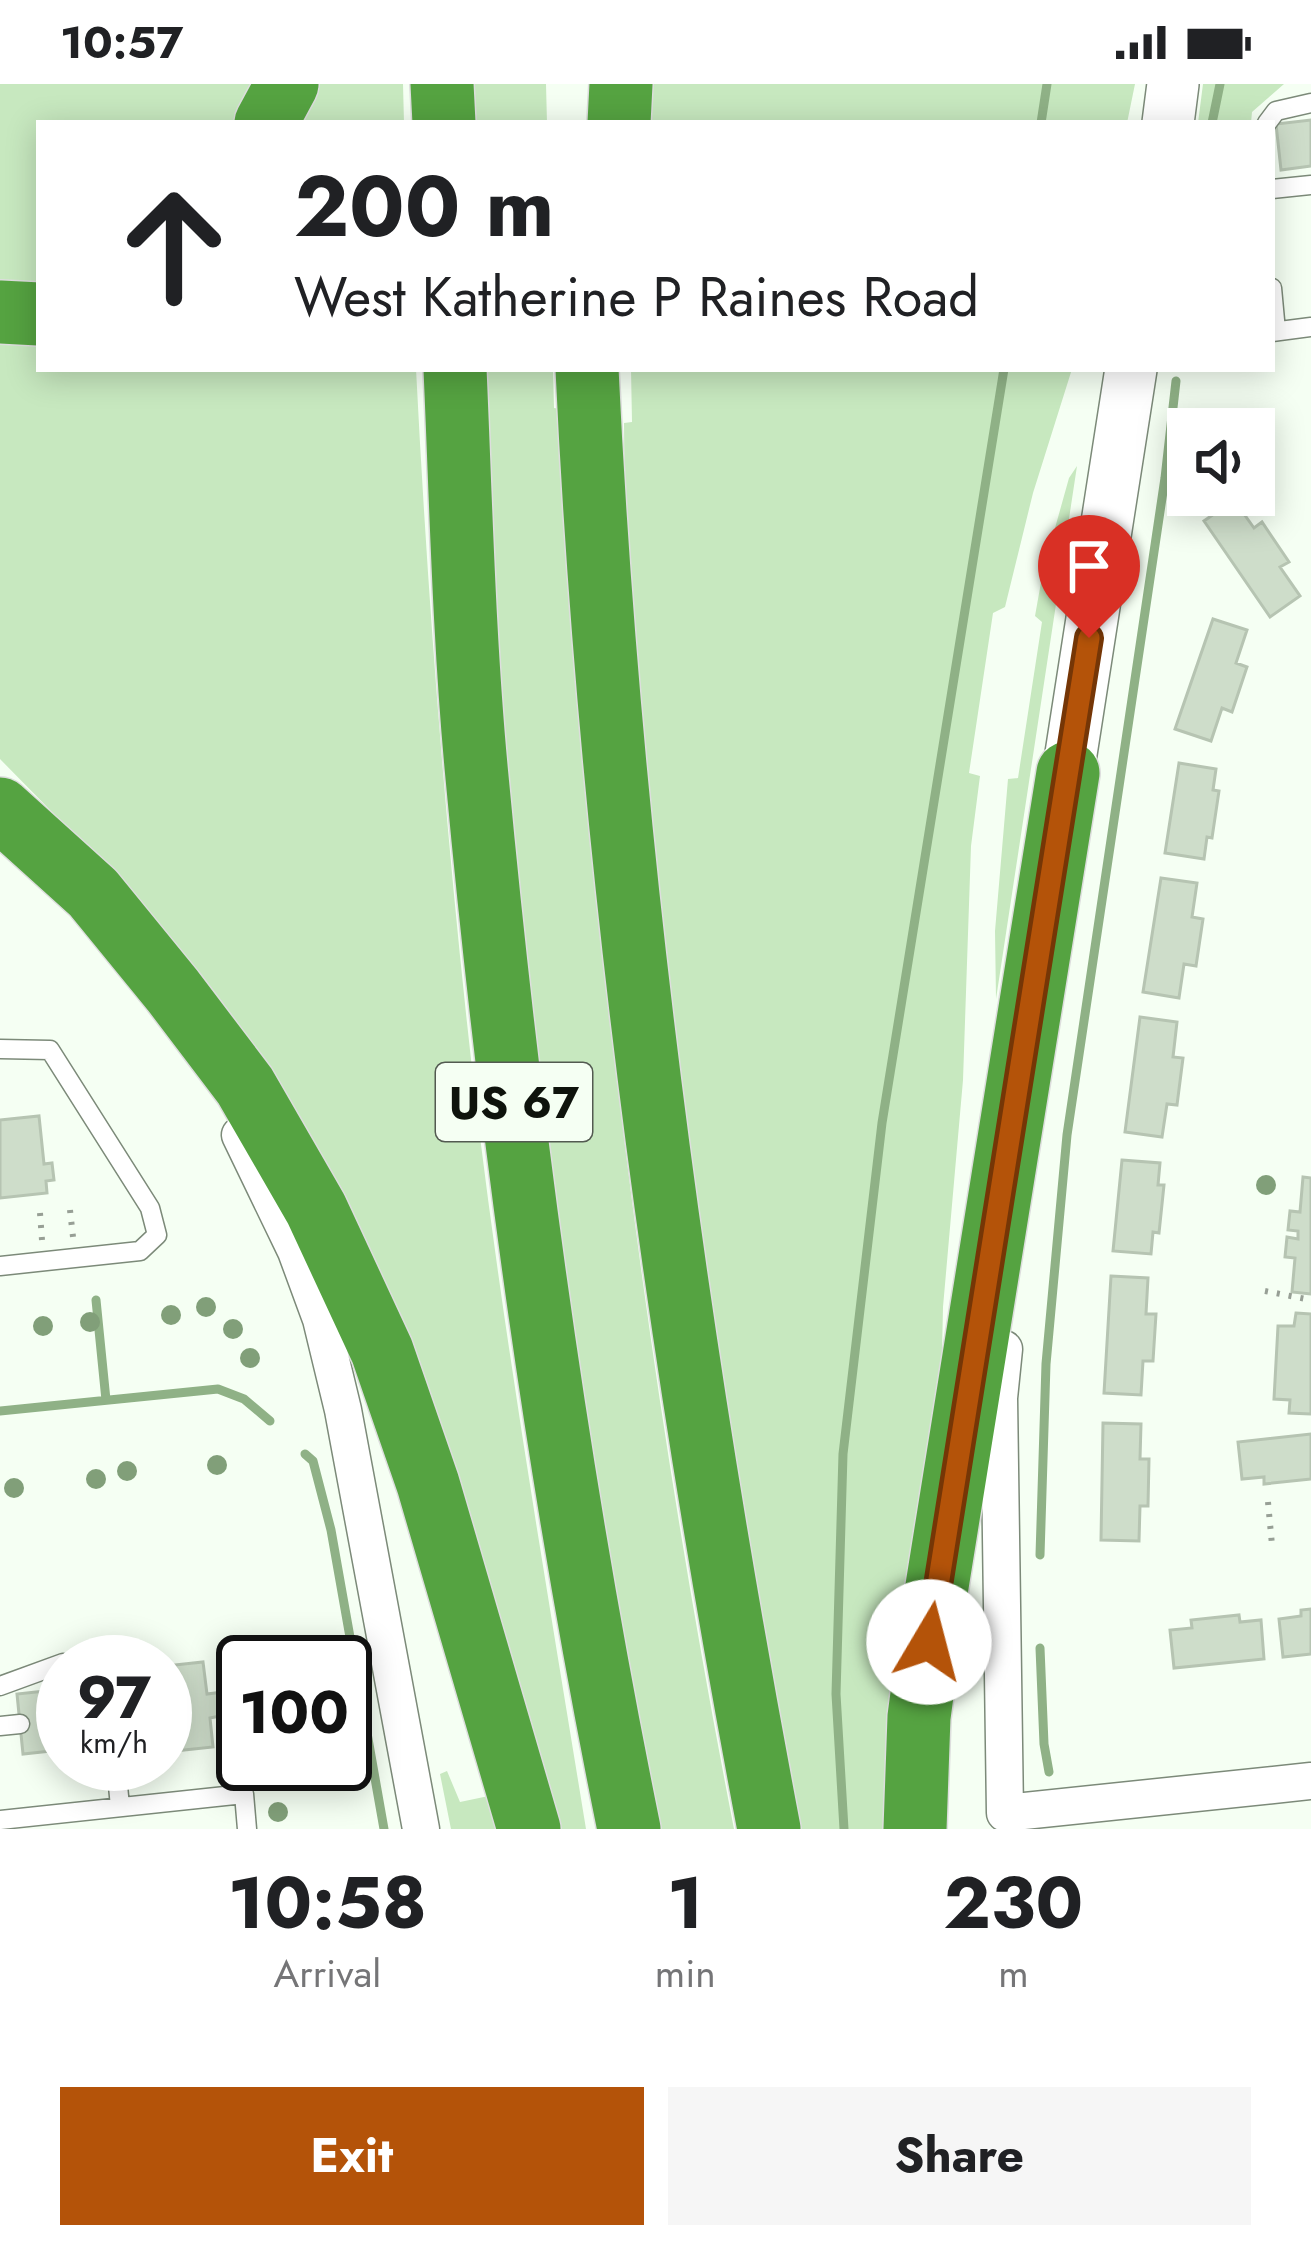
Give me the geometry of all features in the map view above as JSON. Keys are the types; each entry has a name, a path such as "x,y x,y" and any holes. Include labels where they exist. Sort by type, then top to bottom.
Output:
{"highway":[{"path":"268,120 286,84"},
{"path":"442,84 444,120"},
{"path":"577,84 578,120"},
{"path":"619,120 621,84"},
{"path":"0,312 36,314"},
{"name":"US 67","path":"455,372 477,778 521,1176 574,1542 629,1829"},
{"name":"US 67","path":"587,372 605,647 650,1107 697,1422 769,1829"},
{"path":"605,647 609,372"},
{"path":"915,1829 920,1717 934,1605 1068,773"},
{"path":"0,809 93,893 172,991 245,1086 316,1210 382,1351 428,1484 529,1829"}],"street":[{"path":"1168,120 1173,84"},
{"path":"1131,372 1068,773 999,1398 1005,1813 1311,1781"},
{"path":"0,809 117,941 170,1016 224,1106 296,1251 321,1318 343,1409 421,1829"}],"lane":[{"path":"1269,120 1276,111 1311,103"},
{"path":"1275,189 1311,184"},
{"path":"1275,332 1311,328"},
{"path":"0,1049 50,1050 150,1208 157,1235 140,1251 0,1266"},
{"path":"0,1686 36,1673"},
{"path":"118,1791 120,1807"},
{"path":"0,1820 244,1794 247,1829"}],"path":[{"path":"1265,1291 1311,1300"},
{"path":"1268,1502 1272,1545"}],"green space":[{"path":"0,84 266,84 248,120 36,120 36,297 0,297"},
{"path":"305,84 403,84 404,120 287,120"},
{"path":"469,84 546,84 547,120 470,120"},
{"path":"646,84 1135,84 1128,120 643,120"},
{"path":"1203,84 1284,84 1252,112 1251,120 1198,120"},
{"path":"0,336 36,337 36,372 416,372 441,749 479,1129 586,1829 545,1829 460,1538 109,870 0,759"},
{"path":"482,372 553,372 554,408 561,409 598,891 629,1178 676,1505 734,1829 652,1829 623,1667 539,1093 504,741"},
{"path":"631,372 1071,372 1033,493 1005,607 993,613 969,773 980,776 971,846 963,1080 943,1307 941,1398 896,1829 788,1829 689,1218 625,547 624,423 632,422"},
{"path":"1077,466 996,999 995,931 1008,779 1018,778 1042,622 1035,616 1043,571 1069,478"},
{"path":"447,1771 460,1802 503,1793 514,1829 451,1829 440,1774"}],"building":[{"path":"1311,120 1311,166 1281,170 1276,124"},
{"path":"1211,516 1245,516 1254,528 1262,522 1289,562 1280,567 1300,596 1270,617 1204,521"},
{"path":"1213,619 1247,630 1236,663 1247,667 1232,712 1222,708 1211,741 1175,729"},
{"path":"1179,763 1216,769 1213,790 1219,791 1204,859 1165,853"},
{"path":"1161,878 1197,883 1192,917 1203,919 1196,966 1184,964 1179,998 1143,992"},
{"path":"1140,1017 1177,1022 1173,1057 1183,1058 1177,1105 1167,1104 1162,1137 1125,1132"},
{"path":"39,1116 44,1164 52,1163 54,1180 46,1181 47,1193 0,1198 0,1120"},
{"path":"1122,1160 1160,1163 1158,1185 1164,1185 1159,1233 1153,1232 1151,1254 1113,1251"},
{"path":"1303,1177 1311,1178 1311,1294 1292,1292 1295,1258 1285,1257 1287,1237 1298,1239 1298,1231 1288,1230 1290,1211 1300,1212"},
{"path":"1111,1276 1148,1278 1146,1314 1156,1314 1153,1361 1143,1361 1141,1395 1104,1393"},
{"path":"1296,1313 1311,1314 1311,1414 1289,1413 1290,1400 1274,1399 1278,1326 1294,1326"},
{"path":"1103,1423 1141,1424 1140,1459 1149,1459 1148,1506 1140,1506 1139,1541 1101,1540"},
{"path":"1311,1434 1311,1479 1264,1484 1264,1477 1242,1479 1238,1442"},
{"path":"1311,1609 1311,1654 1283,1657 1279,1619 1301,1616 1301,1610"},
{"path":"1239,1615 1240,1622 1261,1620 1264,1659 1174,1668 1170,1630 1192,1628 1191,1620"},
{"path":"203,1662 207,1694 216,1693 216,1717 210,1718 213,1747 192,1749 192,1663"},
{"path":"36,1692 36,1753 23,1754 17,1694"}],"waterway":[{"path":"1041,120 1047,84"},
{"path":"1213,120 1220,84"},
{"path":"844,1829 836,1694 843,1454 882,1123 1004,372"},
{"path":"1040,1555 1046,1364 1067,1135 1176,381"},
{"path":"96,1300 106,1400"},
{"path":"0,1411 218,1389 244,1399 270,1421"},
{"path":"305,1454 313,1461 331,1530 384,1829"},
{"path":"1040,1648 1049,1772"}],"route":[{"path":"929,1642 1089,638"}]}
